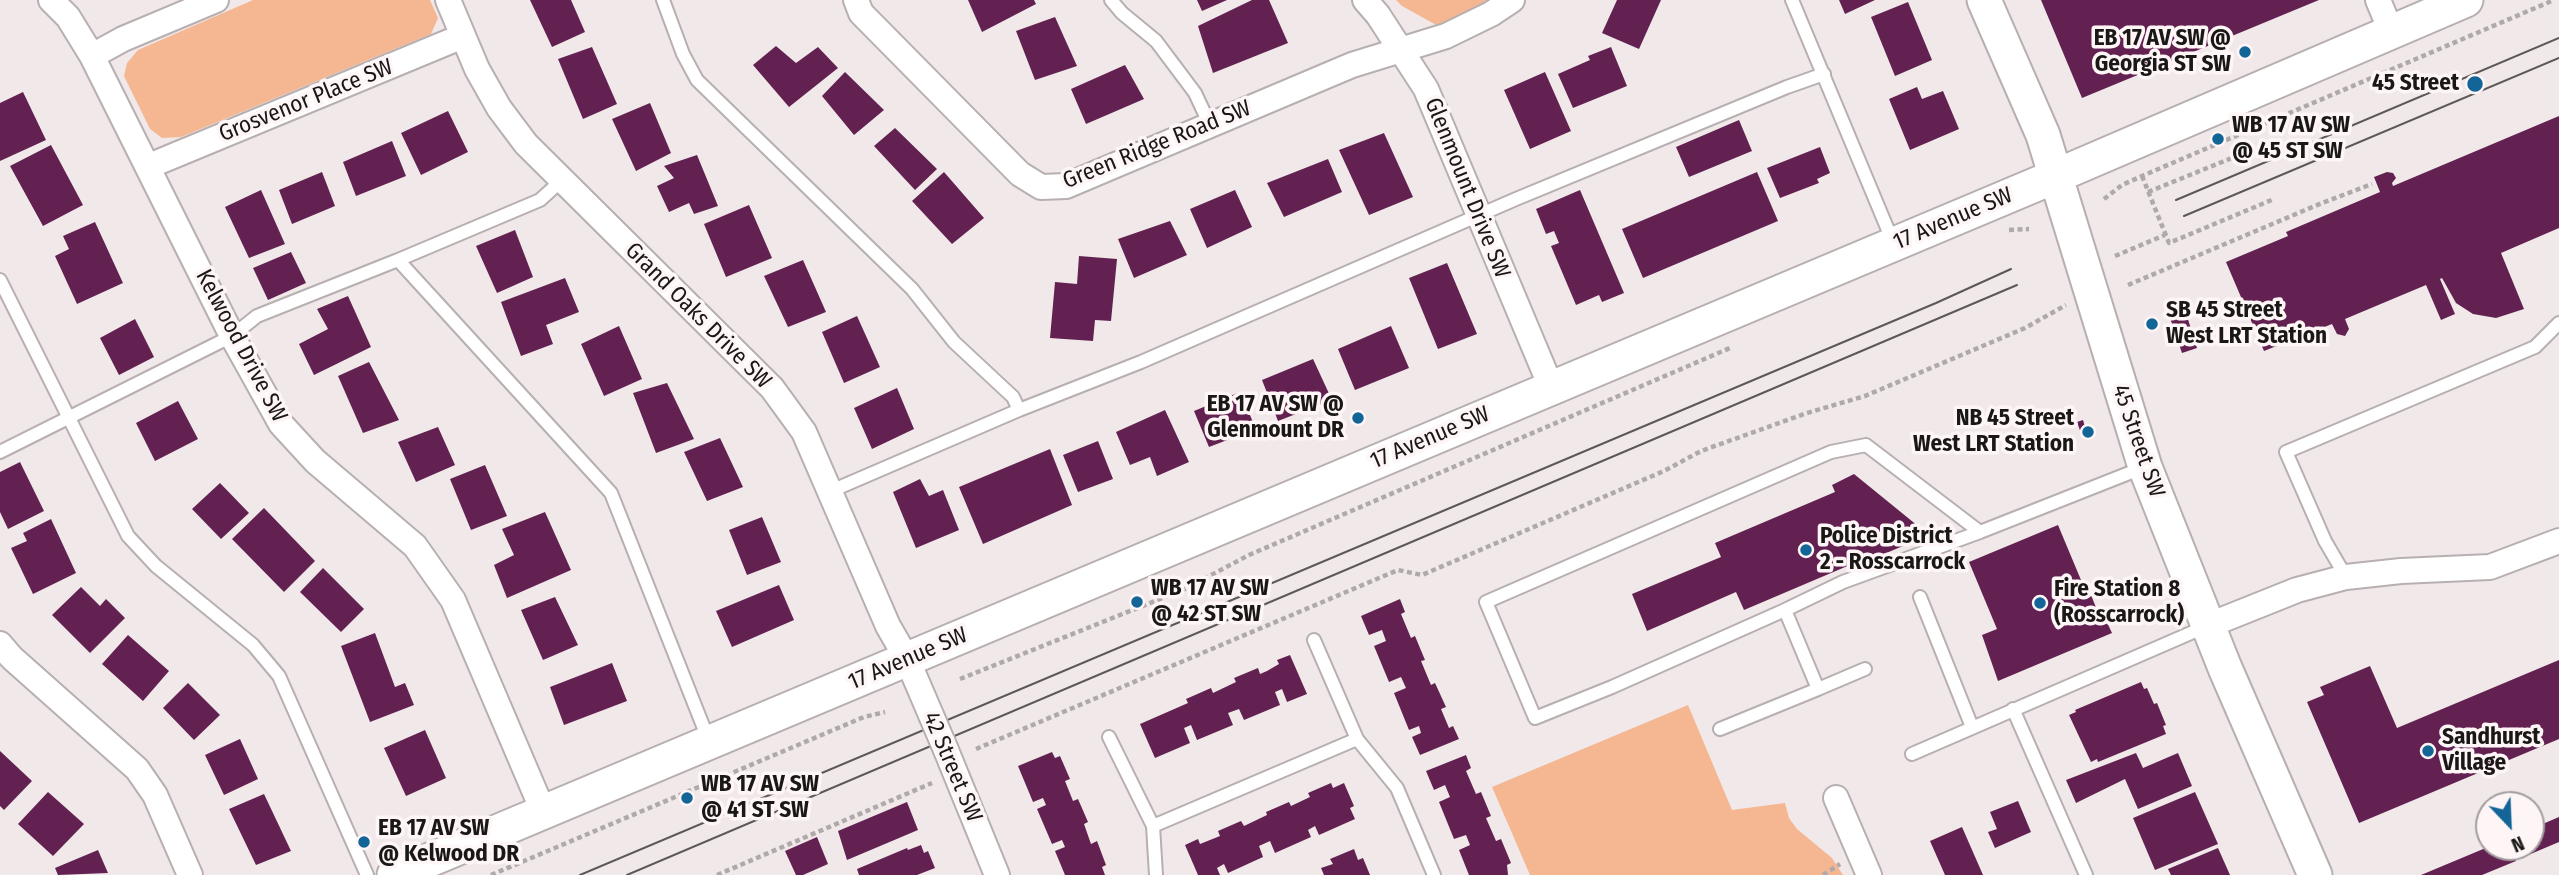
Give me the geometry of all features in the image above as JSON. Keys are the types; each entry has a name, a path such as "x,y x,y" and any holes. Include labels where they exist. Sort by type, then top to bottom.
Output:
{"main road":[{"name":"45 Street SW","path":"1984,0 2043,135 2145,467 2207,626 2315,875"},
{"name":"17 Avenue SW","path":"394,875 2056,176 2466,0"}],"street":[{"name":"Kelwood Drive SW","path":"51,0 68,17 92,56 232,336 281,424 315,460 415,546 453,600 543,811"},
{"path":"92,56 123,39 216,0"},
{"name":"Grand Oaks Drive SW","path":"448,0 477,69 499,108 526,145 772,388 804,432 888,626 907,659"},
{"name":"Green Ridge Road SW","path":"856,0 861,13 973,127 1020,174 1041,187 1066,186 1352,65 1446,36 1491,14 1512,0"},
{"name":"Glenmount Drive SW","path":"1365,0 1426,89 1551,387"},
{"path":"2378,0 2390,31"},
{"name":"Grosvenor Place SW","path":"149,166 463,36"},
{"path":"2207,626 2297,590 2346,577 2401,571 2490,567 2559,541"},
{"path":"0,644 12,658 137,769 155,795 190,875"},
{"name":"42 Street SW","path":"907,659 997,875"},
{"path":"1836,799 1869,875"}],"lane":[{"path":"663,0 683,54 697,80 912,289 954,342 1013,397 1019,410"},
{"path":"1111,0 1122,13 1156,41 1195,93 1210,125"},
{"path":"1792,0 1894,244"},
{"path":"831,491 1019,410 1141,362 1478,215 1774,92 1824,74"},
{"path":"0,452 232,336 257,316 540,200 562,180"},
{"path":"398,260 611,493 709,742"},
{"path":"0,281 128,536 156,566 253,645 279,676 367,875"},
{"path":"2346,577 2325,541 2286,452 2535,347 2559,323"},
{"path":"1980,532 1866,445 1831,452 1486,602 1535,718 1612,687 1843,582 1980,532 2145,467"},
{"path":"1920,597 1972,727"},
{"path":"1785,610 1818,690"},
{"path":"1912,754 2207,626"},
{"path":"1314,640 1357,739 1397,788 1434,875"},
{"path":"1720,729 1865,670"},
{"path":"2013,709 2086,875"},
{"path":"1109,737 1153,826 1156,875"},
{"path":"1153,826 1357,739"}],"path":[{"path":"2104,199 2142,176 2554,0"},
{"path":"2148,192 2254,149"},
{"path":"2142,176 2169,243 2274,199"},
{"path":"2129,285 2372,184"},
{"path":"1999,233 2029,229"},
{"path":"2115,256 2165,235"},
{"path":"976,749 1398,570 1422,575 1664,471 1702,451 1807,413 1865,396 2025,328 2066,305"},
{"path":"960,679 1185,589 1249,555 1733,347"},
{"path":"491,875 864,717 885,712"},
{"path":"717,875 933,783"}],"shaded area":[{"path":"253,0 430,0 438,18 431,34 181,137 162,138 150,129 124,76 127,63 138,50"},
{"path":"1396,0 1490,0 1438,26"},
{"path":"1688,705 1732,810 1785,803 1789,818 1797,829 1832,858 1843,875 1530,875 1492,787"}],"building":[{"path":"530,0 571,0 585,32 552,47"},
{"path":"968,0 1034,0 1036,4 982,32"},
{"path":"1197,0 1227,0 1202,11"},
{"path":"1252,0 1269,0 1288,43 1213,73 1198,26"},
{"path":"1617,0 1661,0 1639,49 1602,33"},
{"path":"1839,0 1875,0 1845,14"},
{"path":"2041,0 2319,0 2082,98"},
{"path":"1908,2 1932,60 1895,76 1871,17"},
{"path":"1055,17 1077,66 1035,80 1016,31"},
{"path":"776,46 796,63 818,47 838,68 789,107 753,65"},
{"path":"592,47 617,104 583,119 558,59"},
{"path":"1611,47 1627,86 1573,108 1558,74 1590,60 1588,56"},
{"path":"1125,65 1144,99 1086,124 1071,89"},
{"path":"845,72 884,110 854,135 822,96"},
{"path":"1545,72 1571,131 1530,149 1504,90"},
{"path":"1917,87 1922,99 1943,91 1959,129 1910,150 1889,99"},
{"path":"23,92 46,140 0,161 0,103"},
{"path":"650,103 671,153 636,171 612,119"},
{"path":"448,111 468,152 421,175 401,133"},
{"path":"2559,116 2559,228 2501,253 2524,309 2496,318 2473,314 2456,303 2442,278 2440,279 2455,314 2441,320 2426,285 2345,319 2349,329 2345,336 2337,334 2332,324 2264,351 2226,262 2288,236 2286,232 2380,192 2374,177 2387,172 2393,173 2396,178 2393,186"},
{"path":"1739,120 1752,151 1689,177 1676,147"},
{"path":"895,128 937,169 915,190 874,146"},
{"path":"1384,133 1413,197 1369,215 1339,150"},
{"path":"392,141 406,176 356,196 343,162"},
{"path":"51,145 83,205 43,226 10,166"},
{"path":"1820,147 1830,173 1817,179 1819,183 1780,198 1767,168"},
{"path":"697,155 718,206 694,214 689,203 669,212 657,186 674,178 664,166"},
{"path":"1328,159 1342,192 1284,217 1267,183"},
{"path":"322,172 335,206 292,224 279,190"},
{"path":"944,172 984,218 952,244 912,201"},
{"path":"1757,172 1778,221 1643,278 1622,229"},
{"path":"261,190 285,244 249,258 225,207"},
{"path":"1235,190 1252,227 1207,248 1190,209"},
{"path":"1580,190 1624,293 1602,302 1599,295 1576,305 1551,246 1559,243 1554,231 1546,234 1536,209"},
{"path":"749,205 772,258 726,277 704,224"},
{"path":"1170,221 1187,255 1134,278 1118,239"},
{"path":"95,222 123,283 77,304 55,256 69,249 63,236"},
{"path":"515,230 533,277 497,293 476,246"},
{"path":"291,252 306,283 268,300 253,268"},
{"path":"1079,256 1117,259 1111,321 1095,320 1093,341 1050,338 1055,282 1077,284"},
{"path":"803,260 826,312 788,327 764,276"},
{"path":"1447,263 1477,334 1438,349 1409,278"},
{"path":"565,278 579,312 546,325 553,344 521,356 501,302"},
{"path":"348,296 371,347 314,375 299,344 328,329 317,309"},
{"path":"2186,313 2197,348 2182,353 2170,318"},
{"path":"857,316 880,367 844,383 822,332"},
{"path":"135,319 154,357 119,375 100,338"},
{"path":"619,326 642,379 604,396 581,344"},
{"path":"1391,326 1409,368 1355,390 1338,349"},
{"path":"1313,359 1332,400 1278,421 1262,380"},
{"path":"369,362 399,420 363,433 338,376"},
{"path":"667,383 694,439 656,453 633,393"},
{"path":"897,388 914,429 872,449 854,408"},
{"path":"1240,392 1256,429 1209,447 1194,411"},
{"path":"178,401 198,439 155,461 136,423"},
{"path":"1165,410 1189,462 1157,476 1150,457 1130,465 1116,432"},
{"path":"2083,420 2087,434 2082,436 2077,422"},
{"path":"438,427 455,465 416,482 398,442"},
{"path":"720,438 743,487 707,501 684,452"},
{"path":"1098,441 1113,479 1078,492 1063,455"},
{"path":"1050,449 1072,505 983,544 959,487"},
{"path":"20,462 44,511 8,529 0,512 0,472"},
{"path":"485,465 507,516 471,530 450,479"},
{"name":"Police District 2 - Rosscarrock","path":"1854,474 1929,535 1865,562 1864,559 1744,610 1736,592 1647,631 1632,594 1721,557 1715,543 1835,492 1832,485"},
{"path":"920,479 929,496 943,490 959,530 916,548 893,492"},
{"path":"220,483 249,513 221,539 192,509"},
{"path":"264,508 315,561 284,592 232,539"},
{"path":"545,512 571,570 507,598 494,565 514,555 502,529"},
{"path":"762,517 781,562 747,575 729,530"},
{"path":"51,519 76,573 33,594 11,548 27,541 23,533"},
{"name":"Fire Station 8 (Rosscarrock)","path":"2058,525 2086,592 2089,590 2099,615 2103,614 2112,633 1998,681 1982,635 1997,629 1969,562"},
{"path":"323,568 364,609 341,632 300,592"},
{"path":"779,585 794,620 732,647 716,611"},
{"path":"81,587 100,606 106,599 125,618 90,653 52,615"},
{"path":"555,597 578,645 543,660 521,610"},
{"path":"1400,599 1405,612 1401,614 1411,638 1415,636 1431,685 1435,683 1446,707 1441,709 1449,728 1453,726 1459,739 1420,755 1412,737 1421,733 1419,726 1409,730 1394,693 1406,688 1401,677 1389,682 1374,646 1386,641 1382,630 1369,635 1361,616"},
{"path":"375,633 395,687 405,683 414,705 370,722 341,646"},
{"path":"128,635 169,671 143,701 102,664"},
{"path":"1290,655 1307,694 1287,702 1282,689 1275,692 1280,705 1244,720 1239,709 1228,713 1233,725 1197,740 1191,725 1184,728 1190,743 1155,758 1140,724 1188,703 1186,699 1211,688 1213,693 1236,682 1234,678 1258,668 1260,674 1267,671 1279,664 1277,660"},
{"name":"Sandhurst Village","path":"2559,660 2559,739 2359,823 2307,702 2324,695 2320,687 2370,666 2397,728"},
{"path":"612,663 627,701 564,725 550,687"},
{"path":"2141,682 2144,689 2147,688 2154,704 2157,703 2166,725 2163,726 2166,734 2098,762 2097,759 2091,762 2069,715"},
{"path":"188,683 220,715 194,740 163,708"},
{"path":"425,730 446,778 406,796 384,748"},
{"path":"240,739 258,779 224,795 205,755"},
{"path":"0,751 32,781 4,810 0,806"},
{"path":"1052,752 1055,758 1060,756 1070,779 1065,781 1073,801 1078,799 1088,822 1084,824 1091,844 1097,841 1106,865 1102,867 1105,875 1065,875 1055,851 1065,847 1062,840 1052,844 1037,809 1046,805 1043,798 1033,802 1018,766"},
{"path":"2136,753 2143,768 2178,753 2192,786 2138,809 2125,779 2076,803 2066,780"},
{"path":"1466,755 1471,768 1466,771 1476,794 1481,792 1491,816 1486,818 1496,841 1501,839 1511,863 1507,865 1508,875 1469,875 1459,850 1470,845 1466,835 1454,839 1439,802 1450,797 1445,785 1434,790 1426,771"},
{"path":"1331,783 1333,788 1344,783 1354,806 1350,808 1355,819 1319,835 1315,826 1308,830 1311,837 1275,853 1270,841 1259,846 1263,857 1228,873 1224,864 1217,868 1220,875 1198,875 1185,845 1198,839 1200,844 1220,836 1218,831 1241,821 1244,826 1267,815 1266,812 1289,802 1291,806 1310,797 1308,793"},
{"path":"48,792 84,824 53,856 18,824"},
{"path":"2195,792 2218,844 2155,870 2133,818"},
{"path":"264,794 291,851 256,865 229,809"},
{"path":"2018,801 2031,832 1995,848 1988,832 1997,829 1990,812"},
{"path":"907,802 918,830 847,860 838,831"},
{"path":"2559,817 2559,842 2545,848 2545,823"},
{"path":"1962,827 1983,875 1945,875 1930,841"},
{"path":"817,837 828,864 803,875 796,875 785,851"},
{"path":"921,845 924,853 928,851 935,868 917,875 859,875 857,869 907,848 908,850"},
{"path":"2218,848 2230,875 2171,875 2168,869"},
{"path":"1354,849 1358,860 1363,858 1370,875 1324,875 1321,868 1333,864 1330,859"},
{"path":"98,850 108,873 58,875 55,868"},
{"path":"2475,852 2475,861 2516,861 2482,875 2421,875"}],"tram line":[{"path":"2176,200 2559,38"},
{"path":"2184,216 2559,58"},
{"path":"580,875 2011,269"},
{"path":"627,875 2017,285"}],"place":[{"name":"EB 17 AV SW @ Georgia ST SW","path":"2245,52"},
{"name":"45 Street","path":"2475,84"},
{"name":"WB 17 AV SW @ 45 ST SW","path":"2218,139"},
{"name":"SB 45 Street West LRT Station","path":"2152,324"},
{"name":"EB 17 AV SW @ Glenmount DR","path":"1358,418"},
{"name":"NB 45 Street West LRT Station","path":"2088,432"},
{"name":"Police District 2 - Rosscarrock","path":"1806,550"},
{"name":"WB 17 AV SW @ 42 ST SW","path":"1137,602"},
{"name":"Fire Station 8 (Rosscarrock)","path":"2040,603"},
{"name":"Sandhurst Village","path":"2428,751"},
{"name":"WB 17 AV SW @ 41 ST SW","path":"687,798"},
{"name":"EB 17 AV SW @ Kelwood DR","path":"364,842"}]}
